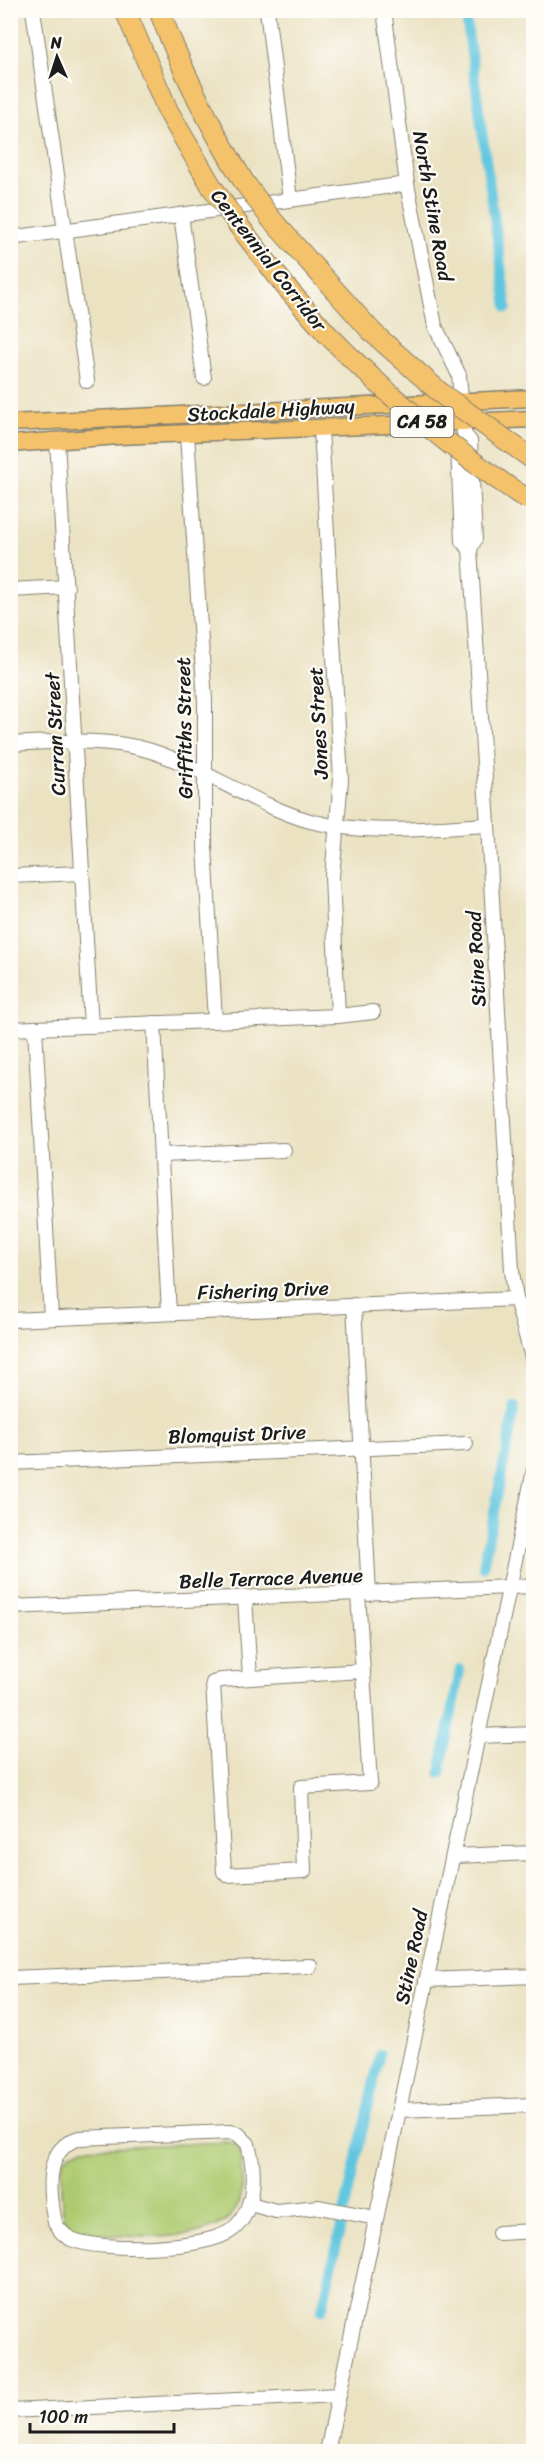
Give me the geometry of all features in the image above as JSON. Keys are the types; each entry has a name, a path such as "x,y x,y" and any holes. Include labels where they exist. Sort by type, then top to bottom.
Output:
{"highway":[{"name":"Centennial Corridor","path":"125,10 168,111 212,187 286,287 327,334 416,417 469,459 530,501"},
{"name":"Centennial Corridor","path":"159,10 203,112 244,182 272,220 374,333 443,395 534,460"}],"main road":[{"name":"Stockdale Highway","path":"10,423 534,398"},
{"name":"Stockdale Highway","path":"10,444 321,429 464,428 534,419"}],"street":[{"path":"33,10 87,381"},
{"path":"267,10 290,200"},
{"name":"North Stine Road","path":"384,10 407,184 434,320 440,339 459,375 464,428"},
{"path":"10,238 407,184"},
{"path":"182,215 204,378"},
{"name":"Stine Road","path":"464,428 458,442 462,541 470,549 488,825 511,1261 516,1299 534,1365"},
{"name":"Jones Street","path":"321,429 341,780 332,899 338,1016"},
{"name":"Griffiths Street","path":"187,435 205,701 205,846 215,1021"},
{"name":"Curran Street","path":"57,440 91,1026"},
{"path":"10,590 67,587"},
{"path":"10,744 106,742 151,751 289,814 337,826 387,830 488,825"},
{"path":"10,876 82,873"},
{"path":"10,1029 338,1016 374,1012"},
{"path":"154,1023 169,1313"},
{"path":"35,1028 51,1318"},
{"path":"161,1155 284,1150"},
{"name":"Fishering Drive","path":"10,1320 516,1299"},
{"path":"354,1305 362,1448 363,1671 370,1783 301,1787 304,1870 230,1876 224,1872 213,1683 221,1680 363,1671"},
{"name":"Blomquist Drive","path":"10,1463 466,1444"},
{"name":"Stine Road","path":"327,2451 534,1470"},
{"name":"Belle Terrace Avenue","path":"10,1607 534,1586"},
{"path":"244,1598 250,1678"},
{"path":"479,1736 534,1734"},
{"path":"453,1856 534,1853"},
{"path":"10,1978 310,1966"},
{"path":"426,1980 534,1976"},
{"path":"399,2110 534,2105"},
{"path":"231,2132 244,2139 251,2152 250,2204 245,2215 231,2230 210,2240 156,2247 126,2247 73,2240 60,2231 55,2223 51,2169 53,2160 63,2146 79,2138 231,2132"},
{"path":"250,2204 276,2211 309,2206 376,2218"},
{"path":"499,2233 534,2231"},
{"path":"10,2411 339,2395"}],"green space":[{"path":"228,2142 237,2146 240,2152 241,2197 229,2218 212,2228 191,2234 142,2237 79,2231 67,2223 62,2203 62,2166 65,2158 74,2151 83,2148"}],"waterway":[{"path":"465,10 507,308"},
{"path":"483,1567 515,1407"},
{"path":"440,1773 460,1670"},
{"path":"322,2310 380,2054"}]}
